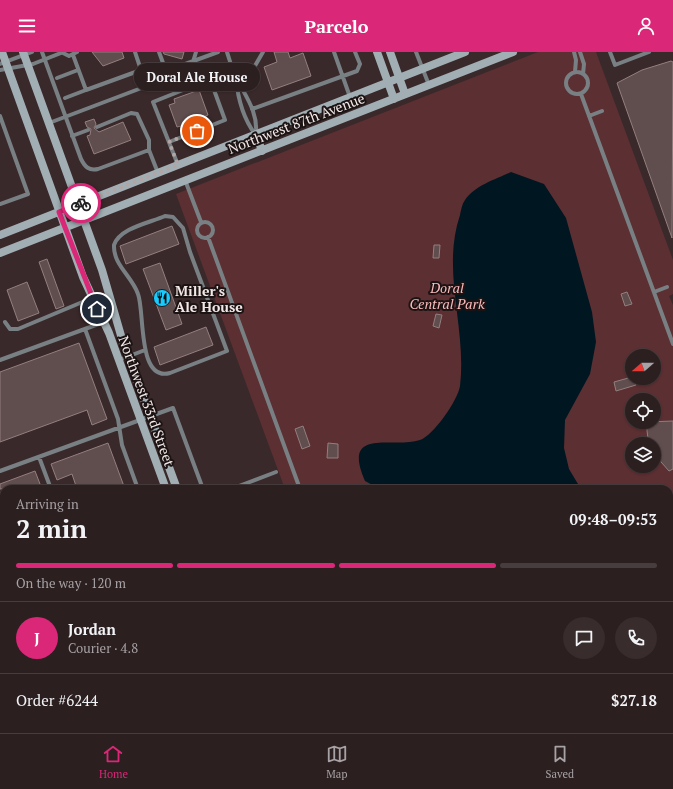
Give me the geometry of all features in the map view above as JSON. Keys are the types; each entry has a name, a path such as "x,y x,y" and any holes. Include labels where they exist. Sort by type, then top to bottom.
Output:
{"main road":[{"name":"Northwest 33rd Street","path":"2,52 3,66 92,298 104,322 119,360 165,485"},
{"path":"377,52 394,98"},
{"path":"390,52 405,94"},
{"name":"Northwest 87th Avenue","path":"0,235 465,52"},
{"name":"Northwest 87th Avenue","path":"0,253 429,85 499,54 513,52"},
{"name":"Northwest 33rd Street","path":"26,53 28,65 102,270 116,323 176,485"},
{"path":"256,134 262,151"}],"lane":[{"path":"42,52 82,162 87,168 92,170 100,168 149,150"},
{"path":"3,66 28,65 44,60 61,52 65,55 73,55 78,52"},
{"path":"65,98 141,70 135,52"},
{"path":"159,52 166,71"},
{"path":"193,62 196,52"},
{"path":"49,123 160,81 166,71 218,52"},
{"path":"227,52 236,78 246,93 252,109 256,121 256,134"},
{"path":"236,78 252,71 263,52"},
{"path":"334,52 350,97"},
{"path":"252,109 358,70 360,64 355,52"},
{"path":"416,52 429,85"},
{"path":"574,52 576,60 575,72"},
{"path":"580,52 584,64 583,74 588,84 585,91 581,94 572,94 566,88 567,77 575,72 583,74"},
{"path":"610,52 614,65 639,54 649,52"},
{"path":"3,66 26,53"},
{"path":"73,55 86,90"},
{"path":"57,78 78,70"},
{"path":"178,165 154,102 233,70"},
{"path":"236,78 238,96 248,125 256,134"},
{"path":"169,142 225,120 210,80"},
{"path":"581,94 673,344"},
{"path":"589,116 602,111"},
{"path":"97,126 131,113 137,114 149,140 149,150 158,173"},
{"path":"0,116 28,194 0,204"},
{"path":"72,136 88,130"},
{"path":"185,180 201,222"},
{"path":"164,216 170,216 183,228 190,252 227,351 170,373 162,374 158,373 151,365 146,350 143,343 141,304 138,293 119,263 114,245 116,240 125,232 164,216"},
{"path":"201,222 208,222 212,226 212,234 208,237 202,238 197,232 197,227 201,222"},
{"path":"208,237 299,485"},
{"path":"654,292 666,287"},
{"path":"5,322 10,329 15,330 92,298"},
{"path":"0,360 104,322"},
{"path":"85,329 118,419 122,445 137,485"},
{"path":"119,360 146,350"},
{"path":"0,471 173,408 202,485"},
{"path":"39,457 50,485"},
{"path":"242,485 276,472"}],"green space":[{"name":"Doral Central Park","path":"538,52 596,52 673,260 673,294 669,296 673,305 673,485 284,485 176,194"}],"water":[{"path":"511,172 544,184 566,218 592,312 596,342 590,374 565,420 564,448 569,469 579,485 372,485 365,481 359,464 360,453 365,446 373,443 409,442 420,440 438,425 455,400 460,386 461,364 453,278 455,236 463,203 469,195 486,183"}],"building":[{"path":"92,52 122,52 124,58 103,66"},
{"path":"163,52 184,52 182,59 164,54"},
{"path":"274,52 288,52 290,58 303,53 311,76 272,90 264,67 277,62"},
{"path":"671,61 673,62 672,238 617,83 642,70"},
{"path":"199,90 208,115 188,123 189,127 183,130 181,126 177,127 169,105 175,103 174,99"},
{"path":"94,119 96,124 94,128 99,132 123,122 131,140 94,154 87,136 90,135 91,129 87,127 85,122"},
{"path":"172,226 179,244 126,264 120,246"},
{"path":"434,245 440,245 439,258 433,258"},
{"path":"47,259 64,306 56,309 39,262"},
{"path":"160,263 182,324 166,330 143,269"},
{"path":"27,282 39,313 18,321 7,290"},
{"path":"627,292 632,304 625,306 621,294"},
{"path":"436,314 442,315 439,328 433,326"},
{"path":"206,327 213,345 160,365 154,347"},
{"path":"79,343 107,419 92,425 87,410 0,442 0,372"},
{"path":"625,379 625,385 636,385 616,391 614,382"},
{"path":"661,421 673,421 673,469 669,471 661,462 661,437 648,437 647,429 661,429"},
{"path":"303,426 310,446 302,449 295,429"},
{"path":"108,443 124,485 76,485 72,474 57,480 51,464"},
{"path":"328,443 338,444 338,458 327,458"},
{"path":"35,471 40,484 0,485"}],"way so far":[{"path":"81,203 178,165 169,142 197,131"}],"place":[{"name":"Doral Ale House","path":"197,131"},
{"name":"Miller's Ale House","path":"162,298"}],"route":[{"path":"81,203 59,212 83,277 97,309"}]}
